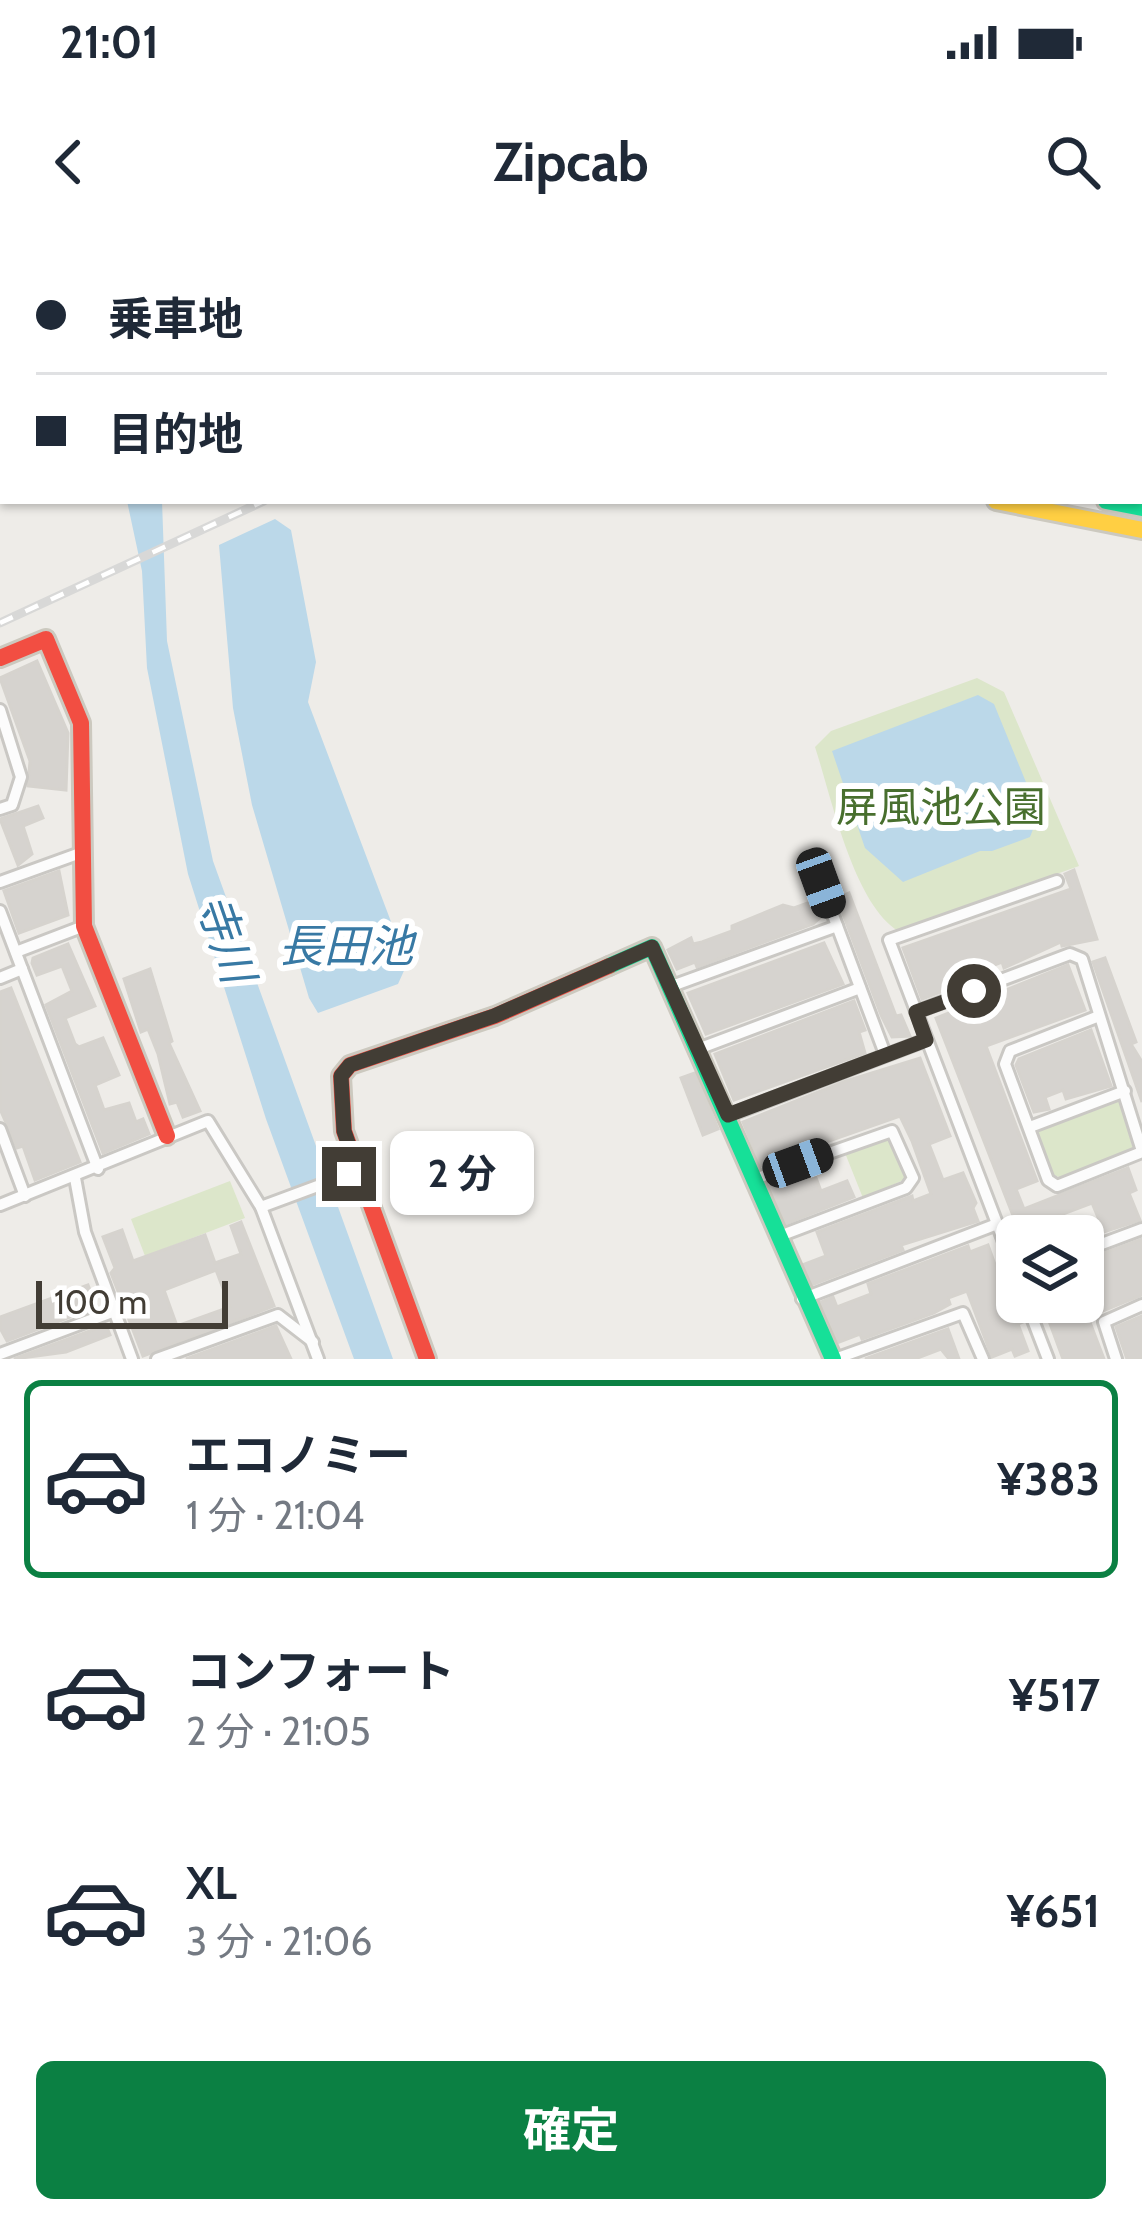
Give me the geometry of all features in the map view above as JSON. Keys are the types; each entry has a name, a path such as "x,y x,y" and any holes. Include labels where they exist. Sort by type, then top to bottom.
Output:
{"main road":[{"path":"1012,504 1142,528"},
{"path":"1029,504 1142,528"},
{"path":"0,658 46,639 81,722 84,926 167,1136"},
{"path":"427,1359 354,1173 344,1131 341,1076 350,1065 494,1016 652,947 728,1115 802,1299 834,1359"}],"street":[{"path":"0,710 20,777 12,805 0,809"},
{"path":"0,882 83,852"},
{"path":"996,1221 889,940 1057,881"},
{"path":"821,883 885,1054"},
{"path":"0,911 4,936 16,952 98,1168"},
{"path":"16,952 84,926"},
{"path":"672,986 837,926"},
{"path":"916,1012 1070,954 1082,959 1125,1091 1142,1151 1057,1186 1048,1180 1006,1056 1100,1016"},
{"path":"0,978 22,969"},
{"path":"698,1049 860,988"},
{"path":"728,1115 926,1040"},
{"path":"1030,1127 1125,1091"},
{"path":"0,1205 208,1121 265,1206 319,1359"},
{"path":"0,1129 25,1196"},
{"path":"755,1179 892,1131 913,1178 906,1188 777,1237"},
{"path":"265,1206 354,1173"},
{"path":"75,1178 85,1232 132,1359"},
{"path":"802,1299 996,1224"},
{"path":"1104,1243 1142,1229"},
{"path":"1116,1359 1104,1322 1142,1305"},
{"path":"0,1354 112,1312"},
{"path":"834,1359 962,1313 982,1359"},
{"path":"157,1359 278,1315 313,1342"},
{"path":"1035,1323 1048,1359"}],"green space":[{"name":"屏風池公園","path":"977,678 1004,692 1079,866 898,931 882,917 856,874 815,747 831,731"},
{"path":"1121,1098 1133,1150 1061,1178 1052,1174 1038,1133 1041,1126"},
{"path":"885,1138 894,1141 908,1178 863,1198 845,1153"},
{"path":"230,1181 245,1218 145,1256 131,1219"}],"water":[{"name":"寺川","path":"128,504 162,504 167,641 213,861 393,1359 354,1359 266,1119 188,874 147,668 142,571"},
{"name":"長田池","path":"275,519 291,530 316,662 308,702 407,964 398,984 318,1013 309,998 252,805 233,708 219,545"},
{"path":"978,695 994,704 1039,814 1030,837 903,882 865,848 832,751"}],"building":[{"path":"37,661 68,733 66,790 28,786 30,761 0,678"},
{"path":"38,806 43,818 23,826 32,854 18,865 0,819"},
{"path":"1074,870 1097,939 1062,946 1061,942 1004,968 1002,962 984,969 983,976 922,999 903,948 1071,889 1065,874"},
{"path":"59,871 68,915 19,933 4,891"},
{"path":"849,893 896,1016 901,1015 910,1036 892,1037 881,1015 837,898"},
{"path":"816,900 822,916 813,924 697,967 695,962 677,969 668,950 691,938 693,944 732,931 732,926 783,905 794,908"},
{"path":"824,943 843,984 706,1034 688,993"},
{"path":"68,944 95,1006 65,1018 75,1044 79,1047 103,1038 119,1075 95,1085 104,1110 129,1103 136,1122 143,1119 149,1134 103,1153 46,1005 72,991 62,966 37,975 32,963 33,958"},
{"path":"1105,958 1136,1042 1131,1044 1142,1062 1142,1102 1093,962"},
{"path":"1068,965 1085,1010 986,1046 1037,1181 1016,1189 1024,1209 1128,1168 1136,1190 1129,1193 1140,1220 1104,1232 1104,1215 1097,1215 1092,1203 1060,1215 1013,1215 936,1018"},
{"path":"150,969 169,1043 200,1111 183,1117 177,1102 170,1104 158,1054 148,1029 141,1032 124,979"},
{"path":"11,988 80,1162 35,1180 23,1146 17,1148 0,1109 0,992"},
{"path":"854,1001 865,1030 859,1032 865,1053 734,1100 715,1054"},
{"path":"1091,1030 1111,1086 1066,1099 1063,1090 1045,1097 1049,1109 1034,1112 1016,1065 1019,1059"},
{"path":"920,1058 950,1136 929,1144 943,1180 963,1173 978,1221 901,1245 903,1250 811,1285 802,1265 826,1256 817,1232 912,1196 913,1201 931,1194 912,1141 900,1116 806,1149 803,1142 770,1154 772,1161 761,1166 743,1122"},
{"path":"695,1073 718,1129 703,1135 681,1078"},
{"path":"806,1171 810,1180 816,1178 821,1191 847,1181 854,1197 785,1224 769,1186"},
{"path":"241,1222 274,1306 143,1356 111,1273 115,1268 103,1237 122,1230 133,1261 205,1235 215,1263 241,1254 231,1226","holes":["216,1270 230,1307 177,1326 164,1290"]},
{"path":"1142,1239 1142,1295 1104,1310 1104,1253"},
{"path":"988,1245 996,1267 996,1323 1020,1323 1028,1351 1015,1356 1012,1349 992,1357 967,1291 948,1298 950,1304 934,1313 862,1339 860,1334 839,1342 819,1303 833,1297 837,1307 871,1294 868,1284 968,1246 970,1252"},
{"path":"88,1285 97,1307 7,1341 0,1317"},
{"path":"1142,1316 1142,1359 1127,1359 1116,1327"},
{"path":"1050,1323 1090,1323 1104,1359 1063,1359"},
{"path":"106,1325 110,1335 66,1352 14,1359"},
{"path":"276,1326 291,1359 186,1359"},
{"path":"948,1329 959,1359 949,1359 941,1349 915,1359 865,1359"}],"railway":[{"path":"0,623 258,504"}],"traffic: fast":[{"path":"1121,504 1142,508"},
{"path":"609,966 652,947 833,1359"}],"traffic: slow":[{"path":"1011,504 1142,530"}],"traffic: jam":[{"path":"0,658 46,639 81,723 84,926 167,1136"},
{"path":"427,1359 344,1131 341,1076 350,1065 495,1016 609,966"}],"route":[{"path":"349,1174 358,1171 344,1131 341,1076 350,1065 494,1016 652,947 728,1115 926,1040 916,1012 974,991"}]}
